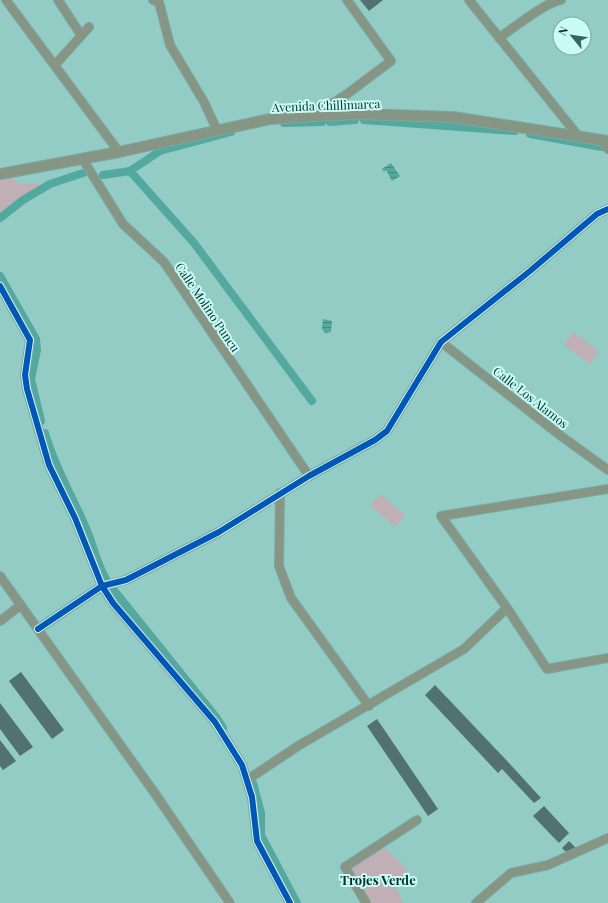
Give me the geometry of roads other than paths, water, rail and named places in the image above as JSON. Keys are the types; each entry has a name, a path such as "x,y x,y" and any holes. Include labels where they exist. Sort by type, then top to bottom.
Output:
{"street":[{"path":"6,0 119,152"},
{"path":"58,0 82,35"},
{"path":"153,0 159,2 170,45 204,102 217,130"},
{"path":"313,116 347,94 391,61 347,0"},
{"path":"469,0 579,137"},
{"path":"499,38 535,13 557,0 561,0"},
{"path":"55,65 89,27"},
{"name":"Avenida Chillimarca","path":"0,174 119,152 270,119 313,116 357,114 453,118 604,141"},
{"path":"604,141 608,149"},
{"name":"Calle Molino Puncu","path":"82,158 123,224 164,262 309,476"},
{"path":"38,628 102,586 126,580 218,532 309,476 375,440 387,431 441,342 597,214 608,209"},
{"path":"0,286 30,340 25,375 27,389 49,465 75,518 102,586 113,602 215,722 242,766 252,797 257,841 290,903"},
{"name":"Calle Los Alamos","path":"441,342 561,436 608,470"},
{"path":"608,489 441,516 507,608 547,669 608,658"},
{"path":"280,493 279,566 291,598 369,706"},
{"path":"0,576 230,903"},
{"path":"0,621 21,604"},
{"path":"247,780 298,746 369,706 464,649 507,608"},
{"path":"366,903 345,867 417,820"},
{"path":"476,903 511,873 548,865 608,838"}],"water":[{"path":"391,163 400,176 392,181 386,170 384,172 382,169"},
{"path":"323,319 332,321 331,332 325,333 322,329"}],"waterway":[{"path":"330,122 355,120"},
{"path":"364,120 515,131"},
{"path":"284,123 322,122"},
{"path":"103,175 130,171 160,151 231,132"},
{"path":"530,134 602,147"},
{"path":"130,171 194,243 312,401"},
{"path":"0,218 23,200 50,184 86,172"},
{"path":"0,276 36,339 37,350 31,379 41,421"},
{"path":"45,433 59,471 83,520 98,562 106,579"},
{"path":"113,589 216,717 223,728"},
{"path":"253,783 261,813 261,835 297,903"}],"district":[{"name":"Trojes Verde","path":"378,879"}]}
